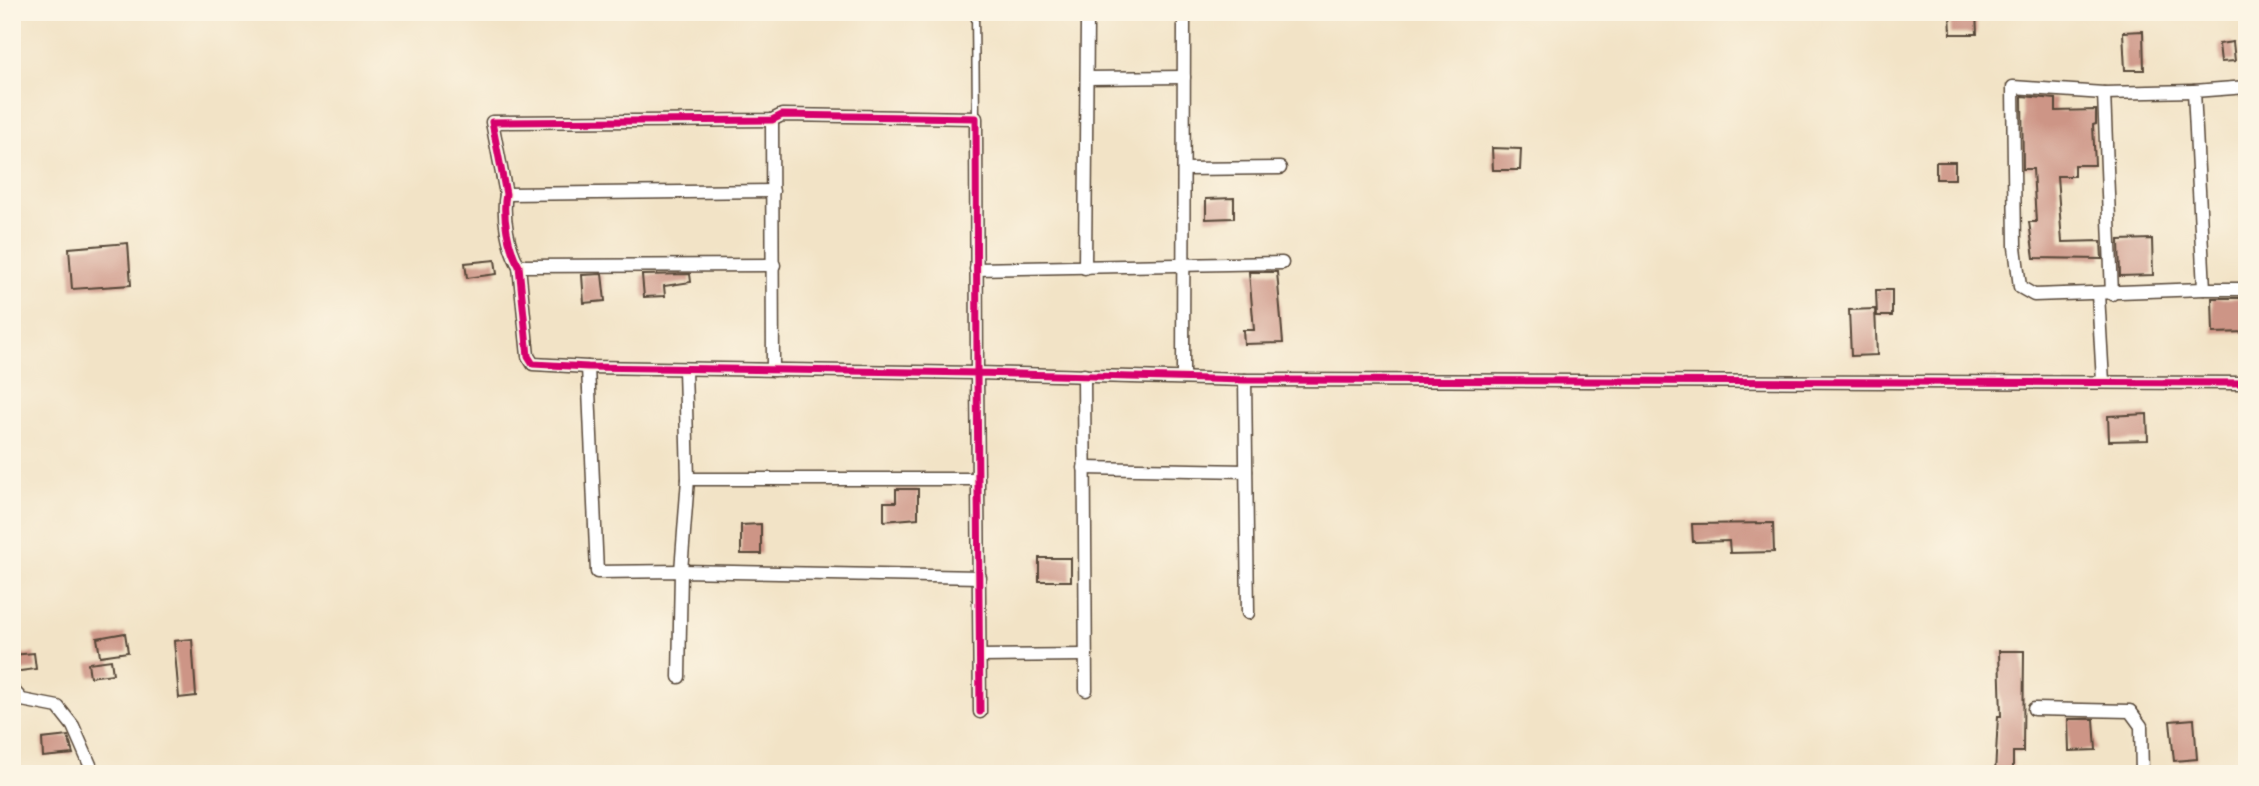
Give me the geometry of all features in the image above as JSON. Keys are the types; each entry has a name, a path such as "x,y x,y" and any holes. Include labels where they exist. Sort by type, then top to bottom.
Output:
{"street":[{"path":"1184,12 1184,378"},
{"path":"1085,268 1087,20"},
{"path":"1087,78 1184,78"},
{"path":"2247,87 2104,93 2013,87 2012,126 2016,258 2020,287 2034,295 2247,289"},
{"path":"2194,91 2204,289"},
{"path":"2104,93 2112,293"},
{"path":"980,712 981,656 978,480 977,373 976,269 976,118 782,115 772,120 492,122 506,194 503,206 513,256 519,266 528,356 533,363 588,367 685,369 977,373 1084,375 1245,380 2247,383"},
{"path":"772,120 773,370"},
{"path":"1184,169 1280,168"},
{"path":"506,194 774,191"},
{"path":"976,269 1282,263"},
{"path":"519,266 774,265"},
{"path":"2098,294 2103,382"},
{"path":"588,367 597,572 681,571 980,578"},
{"path":"679,677 681,571 688,479 685,369"},
{"path":"1084,375 1086,690"},
{"path":"1245,380 1248,613"},
{"path":"1084,468 1246,471"},
{"path":"688,479 978,480"},
{"path":"981,656 1086,655"},
{"path":"12,689 22,701 58,707 73,726 94,774"},
{"path":"2034,709 2130,711 2141,726 2142,774"}],"lane":[{"path":"975,12 976,118"}],"building":[{"path":"1950,12 1976,12 1977,34 1951,34"},
{"path":"2143,31 2144,70 2125,70 2123,32"},
{"path":"2233,42 2235,61 2221,62 2219,44"},
{"path":"2022,96 2056,99 2056,111 2096,110 2096,124 2093,125 2095,165 2074,165 2074,176 2057,176 2062,242 2101,241 2102,259 2034,258 2029,222 2036,222 2033,169 2023,169"},
{"path":"1492,148 1521,149 1520,170 1493,170"},
{"path":"1936,162 1955,162 1955,179 1936,179"},
{"path":"1234,198 1234,218 1206,219 1206,199"},
{"path":"2152,239 2153,275 2120,276 2119,240"},
{"path":"128,243 131,285 72,289 69,248"},
{"path":"495,260 497,274 467,278 465,263"},
{"path":"1249,272 1277,272 1283,343 1244,344 1243,330 1254,330"},
{"path":"602,274 605,301 584,303 582,275"},
{"path":"690,274 691,282 664,286 665,296 644,297 642,275"},
{"path":"1876,290 1892,290 1892,316 1877,316"},
{"path":"2212,298 2247,298 2247,332 2213,333"},
{"path":"1875,309 1877,355 1851,356 1849,310"},
{"path":"2147,414 2148,440 2109,441 2108,416"},
{"path":"896,489 918,489 918,518 884,521 884,502 896,502"},
{"path":"1773,523 1774,552 1730,553 1729,541 1693,542 1692,524"},
{"path":"761,524 761,554 741,554 741,525"},
{"path":"1039,558 1071,558 1071,581 1039,581"},
{"path":"125,633 128,652 100,656 97,638"},
{"path":"192,639 196,696 179,698 174,641"},
{"path":"1999,651 2024,651 2023,752 2013,752 2013,774 1995,774 1998,716 2001,716"},
{"path":"34,653 36,669 12,672 12,655"},
{"path":"111,660 113,674 90,677 88,663"},
{"path":"2068,719 2094,719 2096,750 2069,751"},
{"path":"2194,719 2197,759 2174,761 2170,721"},
{"path":"68,736 73,754 43,757 42,739"}],"cycle path":[{"path":"980,712 977,373 533,364 528,356 519,266 507,231 506,194 492,122 772,120 782,115 976,118 977,373 1245,380 2247,383"}]}
